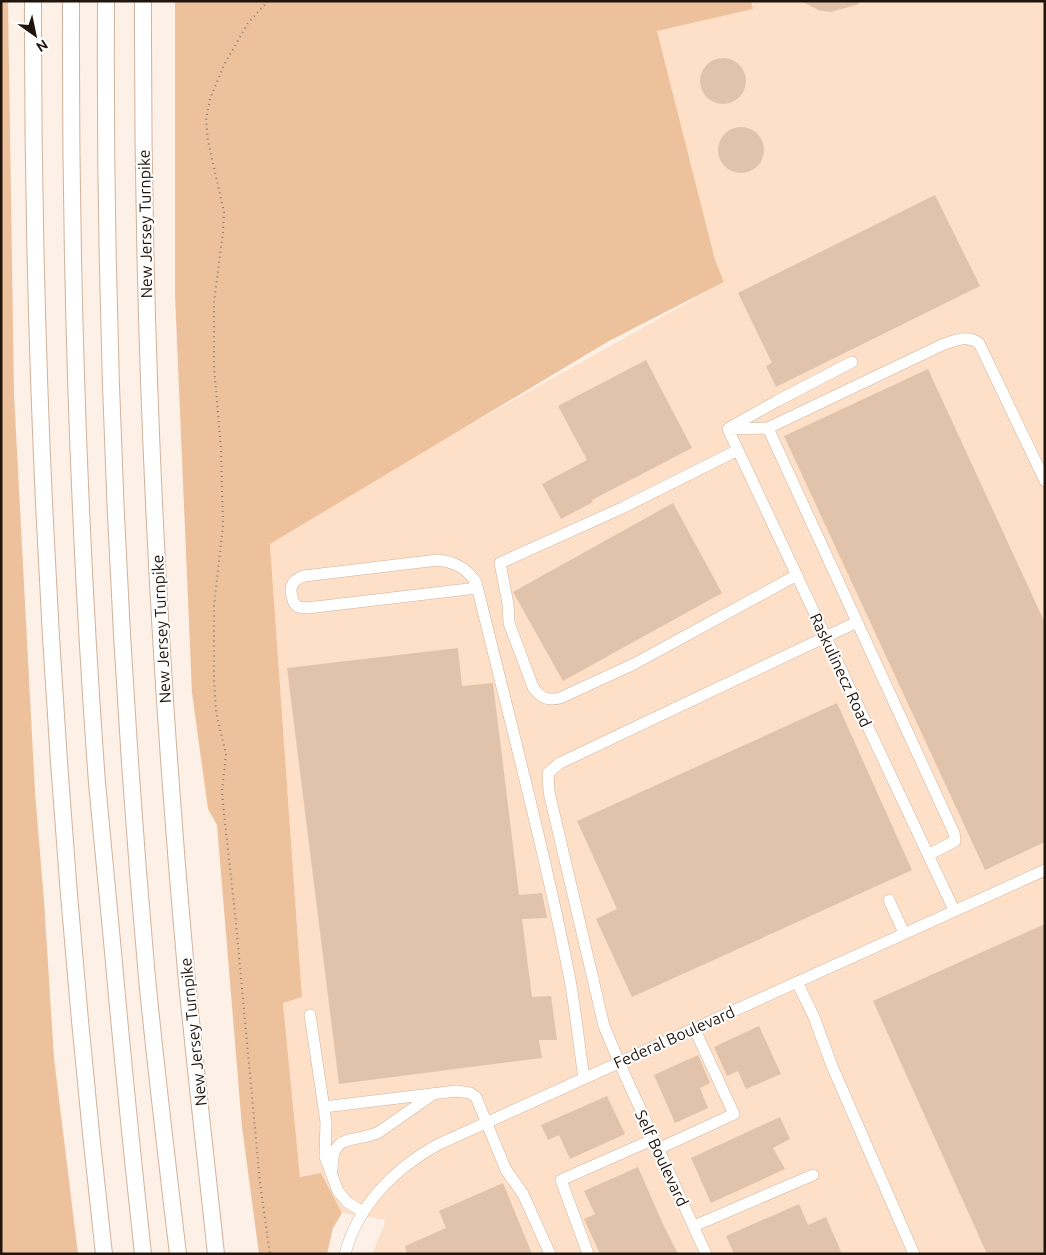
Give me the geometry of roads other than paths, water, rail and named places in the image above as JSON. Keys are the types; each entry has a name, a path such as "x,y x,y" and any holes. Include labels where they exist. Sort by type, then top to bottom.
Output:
{"highway":[{"path":"33,1 35,265 46,578 60,787 76,982 104,1254"},
{"path":"72,1 73,275 85,578 97,783 143,1254"},
{"path":"106,1 108,275 120,580 132,780 148,978 178,1254"},
{"name":"New Jersey Turnpike","path":"143,1 146,276 150,426 158,582 170,775 186,972 216,1254"}],"street":[{"path":"728,429 768,428 944,344 963,338 974,339 979,343 1042,468 1045,481"},
{"path":"728,429 852,362"},
{"path":"768,428 954,833 954,841 928,855"},
{"name":"Raskulinecz Road","path":"728,429 954,910"},
{"path":"738,450 622,508 500,563 508,604 509,623 533,687 537,694 543,698 548,700 560,698 634,664 797,575"},
{"path":"477,588 307,608 298,607 294,603 290,586 293,581 304,576 438,560 460,566 470,573 476,582 540,846 570,981 584,1078"},
{"path":"826,637 857,622"},
{"name":"Self Boulevard","path":"706,1254 604,1026 548,792 548,773 560,763 826,637"},
{"name":"Federal Boulevard","path":"345,1254 363,1212 386,1182 403,1166 437,1145 1045,870"},
{"path":"889,900 904,933"},
{"path":"797,982 814,1016 832,1066 914,1254"},
{"path":"310,1015 326,1122 325,1156 338,1191 347,1202 363,1212"},
{"path":"588,1254 561,1180 734,1114 694,1028"},
{"path":"324,1107 456,1091 470,1093 476,1097 488,1122 506,1170 523,1194 550,1254"},
{"path":"332,1173 335,1148 339,1143 344,1140 370,1136 379,1132 433,1094"},
{"path":"694,1226 813,1175"}]}
